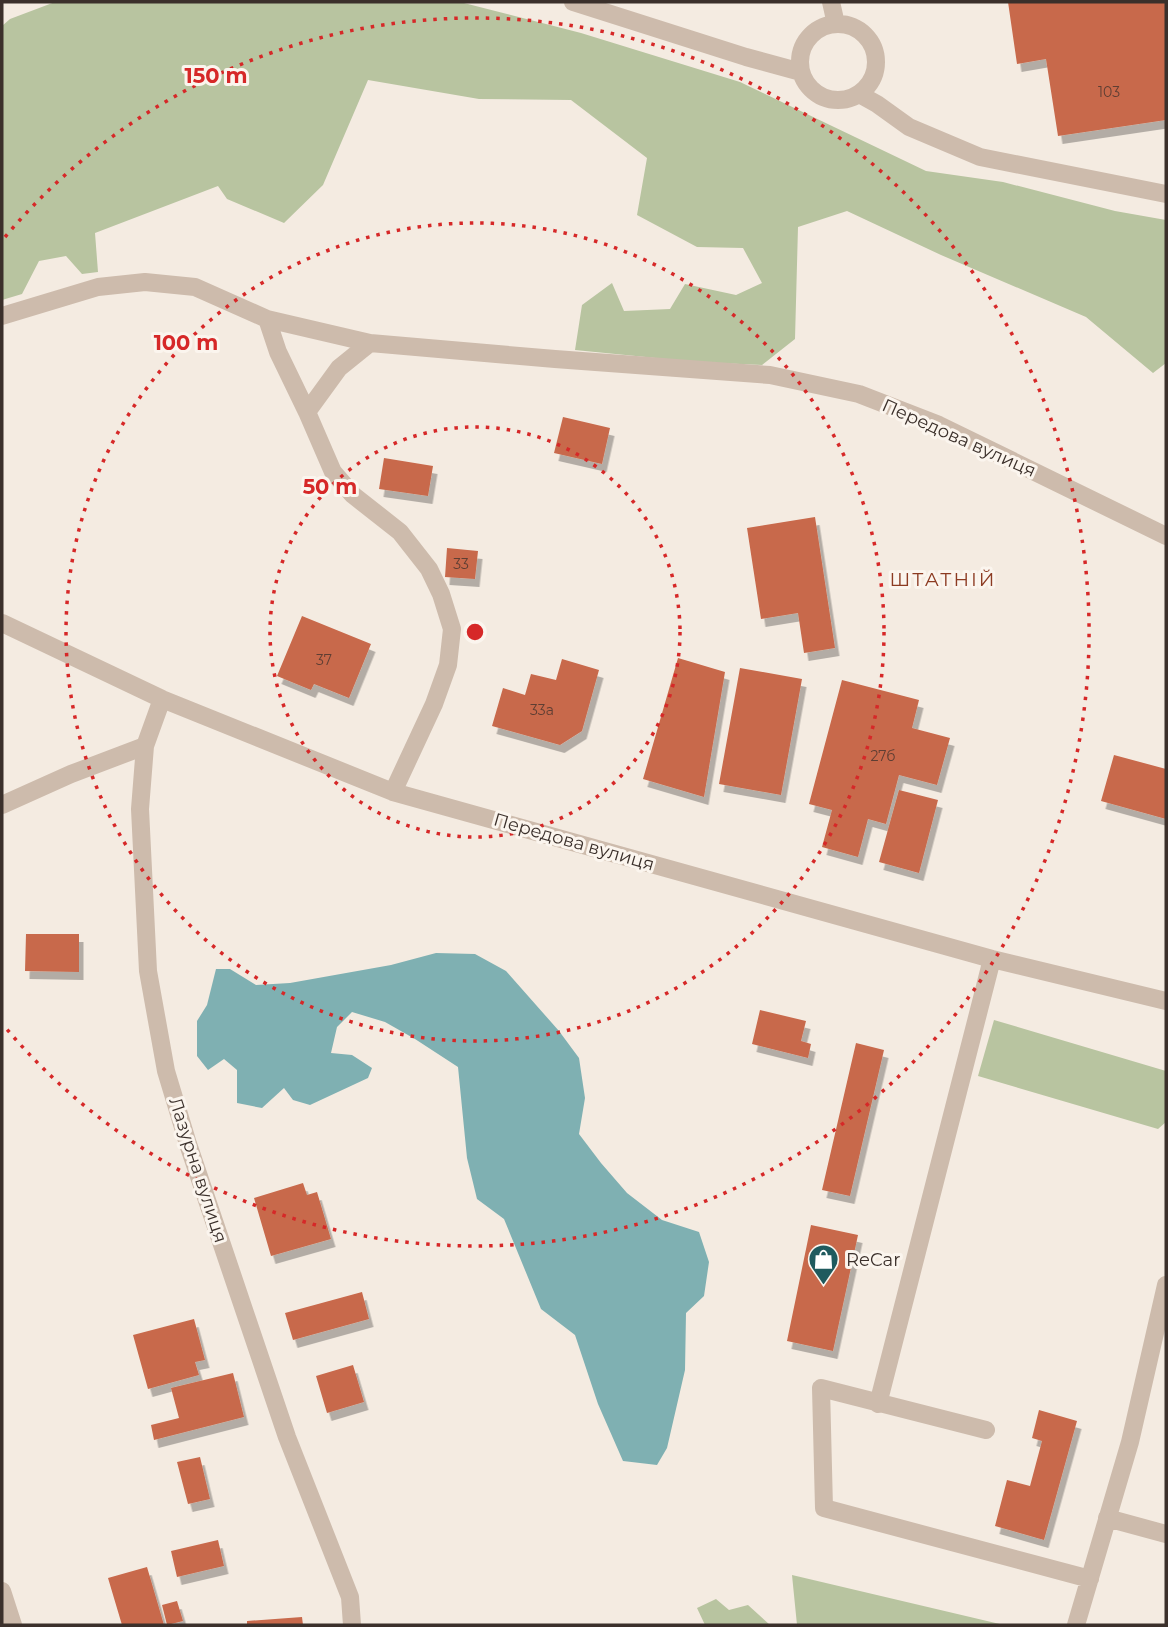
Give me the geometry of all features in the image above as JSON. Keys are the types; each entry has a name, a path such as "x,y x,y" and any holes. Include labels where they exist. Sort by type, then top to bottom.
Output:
{"street":[{"path":"573,2 801,72"},
{"path":"831,2 836,24"},
{"path":"836,24 852,27 866,36 875,50 876,67 871,83 848,100 824,98 806,83 801,72 800,58 812,35 836,24"},
{"path":"859,94 909,127 980,157 1166,194"},
{"name":"Передова вулиця","path":"2,317 98,287 145,282 195,287 267,319 370,343 770,375 859,394 939,425 1166,536"},
{"path":"267,319 278,352 333,472 353,495 400,533 429,569 441,594 452,629 448,665 439,691 393,792"},
{"path":"307,412 339,368 370,343"},
{"name":"Передова вулиця","path":"2,623 162,699 393,792 992,959 1166,1001"},
{"name":"Лазурна вулиця","path":"162,699 145,746 140,809 148,971 166,1071 287,1437 350,1597 352,1625"},
{"path":"2,805 71,774 145,746"},
{"path":"878,1404 992,959"},
{"path":"1076,1625 1130,1442 1166,1285"},
{"path":"986,1430 821,1388 824,1508 1090,1579"},
{"path":"1107,1518 1166,1534"},
{"path":"2,1591 13,1625"}],"green space":[{"path":"55,2 460,2 581,33 740,82 926,171 1003,182 1115,211 1166,220 1166,363 1153,373 1086,317 941,255 847,211 798,227 795,339 762,365 696,362 575,350 582,305 612,283 624,311 670,309 685,284 736,295 762,283 743,248 697,247 637,215 647,158 571,100 479,99 368,80 323,185 284,223 227,199 218,186 95,233 98,272 82,274 66,256 39,261 22,294 2,300 2,26 10,19"},
{"path":"994,1020 1166,1071 1166,1122 1158,1129 978,1076"},
{"path":"792,1575 1004,1625 797,1625"},
{"path":"716,1599 729,1610 748,1605 770,1625 705,1625 697,1608"}],"water":[{"path":"436,953 475,954 506,971 579,1058 585,1098 579,1134 627,1193 662,1220 699,1232 709,1262 704,1296 686,1313 685,1370 667,1448 657,1465 623,1461 598,1404 575,1335 541,1309 504,1219 477,1199 467,1158 458,1067 385,1022 352,1012 337,1027 331,1053 352,1055 372,1068 368,1078 310,1105 293,1100 284,1088 262,1108 237,1103 237,1070 224,1059 208,1070 197,1056 197,1021 207,1005 216,969 230,969 256,985 290,983 391,965"}],"building":[{"path":"1008,2 1166,2 1166,120 1058,136 1046,59 1017,64"},
{"path":"563,417 610,428 602,464 554,453"},
{"path":"384,458 433,466 428,496 379,489"},
{"path":"815,517 835,648 804,653 798,613 761,619 747,528"},
{"path":"447,548 478,551 475,579 445,577"},
{"path":"302,616 371,644 349,698 314,684 311,690 277,676"},
{"path":"678,658 725,672 704,797 643,779"},
{"path":"562,659 599,670 582,731 560,745 492,726 503,688 525,695 531,674 556,680"},
{"path":"740,668 802,679 781,795 719,784"},
{"path":"842,680 919,700 912,728 950,738 937,785 899,775 886,824 868,819 858,857 822,847 832,810 809,804"},
{"path":"1114,755 1166,769 1166,819 1101,801"},
{"path":"899,790 938,800 919,873 879,862"},
{"path":"26,934 79,934 79,972 25,971"},
{"path":"760,1010 806,1021 801,1041 811,1044 808,1058 752,1044"},
{"path":"856,1043 884,1050 850,1196 822,1190"},
{"path":"303,1183 307,1195 317,1192 331,1239 271,1256 254,1198"},
{"path":"811,1225 858,1235 833,1351 787,1341"},
{"path":"362,1292 369,1319 293,1340 285,1313"},
{"path":"194,1319 205,1360 195,1362 199,1375 148,1389 133,1335"},
{"path":"353,1365 364,1402 327,1413 316,1376"},
{"path":"233,1373 244,1417 154,1440 151,1425 179,1418 171,1388"},
{"path":"1039,1410 1077,1421 1044,1540 995,1526 1007,1480 1030,1486 1042,1441 1032,1438"},
{"path":"200,1457 210,1499 188,1504 177,1462"},
{"path":"218,1540 224,1566 177,1577 171,1551"},
{"path":"147,1567 164,1625 122,1625 108,1578"},
{"path":"177,1601 183,1621 167,1625 162,1605"},
{"path":"302,1617 303,1625 247,1625 247,1621"}],"place":[{"name":"ReCar","path":"823,1287"}],"district":[{"name":"ШТАТНІЙ","path":"943,579"}]}
